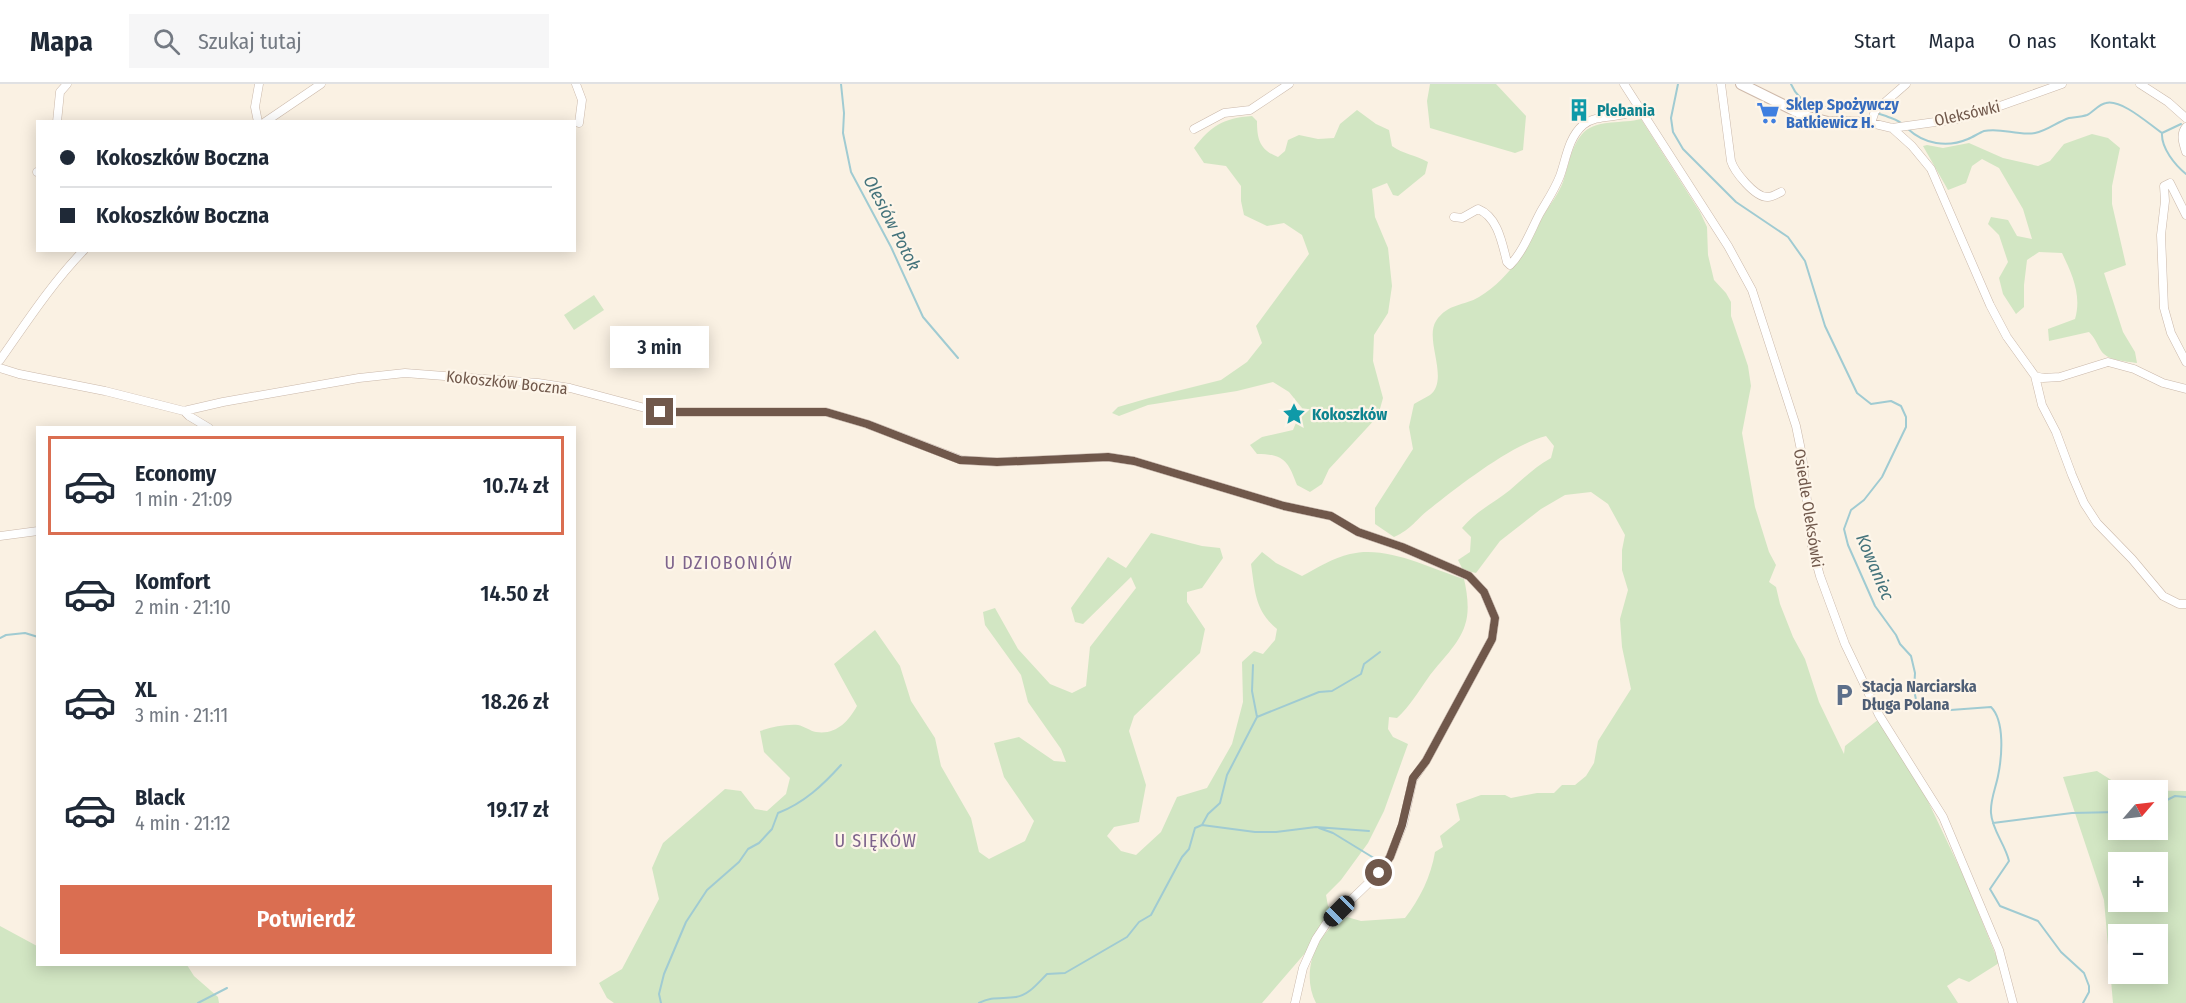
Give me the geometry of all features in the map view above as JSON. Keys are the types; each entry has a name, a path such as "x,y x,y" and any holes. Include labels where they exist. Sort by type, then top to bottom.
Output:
{"street":[{"path":"57,120 60,92 67,84"},
{"path":"258,120 255,107 259,84"},
{"path":"268,120 321,84"},
{"path":"576,84 582,100 579,123"},
{"path":"1194,129 1224,113 1250,110 1289,84"},
{"name":"Osiedle Oleksówki","path":"1624,84 1728,246 1752,290 1796,426 1803,463 1812,547 1820,576 1845,644 1879,715 1924,783 1943,818 1999,950 2013,1003"},
{"path":"1721,84 1731,161 1735,172 1763,196 1769,197 1781,192"},
{"path":"1741,84 1808,117 1828,122 1872,118 1906,84"},
{"name":"Oleksówki","path":"1872,118 1892,128 1956,119 1983,112 2062,84"},
{"path":"2140,84 2168,102 2186,118"},
{"path":"1454,217 1462,218 1479,209 1488,214 1499,232 1510,266 1552,194 1561,175 1566,154 1582,125 1593,120 1624,116 1639,107"},
{"path":"2186,127 2183,130 2182,141 2186,152"},
{"path":"1892,128 1912,146 1931,169 1990,306 2007,337 2035,376 2042,405 2060,441 2084,502 2097,523 2132,559 2163,596 2179,604 2186,604"},
{"path":"2186,215 2174,189 2170,183 2167,183 2164,186 2165,201 2161,235 2164,308 2171,333 2186,362"},
{"path":"0,360 53,287 82,252"},
{"path":"2035,376 2060,377 2108,362 2134,369 2186,389"},
{"name":"Kokoszków Boczna","path":"0,368 184,411 348,380 405,373 538,383 570,388 660,412 826,412 867,424 960,460 997,462 1108,457 1134,461 1284,506 1331,516 1358,532 1402,547 1469,576 1484,592 1495,618 1492,639 1432,750 1413,778 1402,825 1390,857 1379,873 1326,924 1316,939 1304,968 1295,1003"},
{"path":"184,411 206,426"},
{"path":"0,536 36,531"}],"green space":[{"path":"1430,84 1496,84 1526,116 1523,150 1515,153 1430,128 1427,101"},
{"path":"1357,110 1376,124 1389,130 1392,146 1428,162 1425,174 1398,196 1393,195 1387,183 1372,189 1375,217 1388,248 1392,286 1388,313 1374,335 1373,361 1383,398 1378,416 1329,469 1322,484 1310,492 1297,485 1284,460 1273,455 1257,454 1250,445 1262,437 1293,430 1302,408 1289,392 1273,382 1237,391 1148,405 1119,416 1112,413 1118,407 1221,380 1247,362 1262,343 1256,326 1309,254 1302,235 1284,223 1267,226 1244,215 1241,186 1226,166 1204,163 1194,148 1218,124 1252,116 1257,121 1258,134 1263,148 1278,157 1285,151 1288,140 1299,135 1318,139 1334,138 1340,124"},
{"path":"1641,119 1700,212 1707,227 1708,255 1714,280 1731,302 1731,316 1748,366 1751,386 1742,433 1755,507 1769,552 1776,565 1769,582 1776,587 1780,604 1793,637 1805,659 1819,702 1844,754 1845,746 1879,719 1926,797 1964,877 1999,963 1969,982 1959,978 1947,986 1958,1003 1316,1003 1311,991 1310,979 1314,954 1319,942 1336,923 1347,917 1361,921 1405,918 1424,887 1435,852 1443,847 1440,836 1460,820 1456,804 1481,795 1505,795 1511,798 1537,793 1554,793 1562,785 1575,785 1586,776 1594,763 1598,741 1631,689 1622,647 1620,619 1628,590 1622,570 1625,535 1608,504 1591,492 1565,495 1541,509 1500,541 1476,573 1463,570 1458,560 1470,552 1471,537 1462,528 1467,522 1551,458 1554,446 1546,436 1517,448 1486,467 1456,488 1405,531 1394,537 1375,524 1375,508 1413,449 1409,427 1414,404 1430,395 1436,388 1438,370 1433,329 1436,321 1446,311 1473,300 1491,289 1521,257 1559,190 1573,149 1584,132 1603,123"},
{"path":"2092,134 2108,138 2120,148 2112,186 2112,204 2126,265 2104,273 2123,332 2135,352 2137,363 2116,360 2107,356 2089,332 2049,341 2048,329 2075,319 2077,310 2075,285 2062,253 2039,252 2027,260 2024,307 2016,314 2003,294 1999,278 2008,262 1999,235 1988,224 1991,217 2008,220 2017,236 2032,239 2023,209 1999,168 1982,159 1972,166 1966,183 1948,190 1923,146 1943,148 1969,143 2003,158 2038,166 2050,161 2064,144"},
{"path":"594,295 604,310 574,330 564,315"},
{"path":"1151,533 1202,546 1220,548 1223,558 1202,588 1187,592 1187,602 1205,629 1200,653 1134,716 1129,731 1146,785 1139,822 1114,827 1107,836 1121,851 1136,855 1161,832 1177,797 1207,788 1232,744 1243,702 1242,662 1254,651 1263,654 1275,640 1277,629 1264,615 1255,592 1251,564 1262,552 1276,563 1302,576 1337,558 1364,552 1408,559 1464,579 1467,614 1462,632 1449,653 1406,709 1397,718 1389,717 1388,729 1393,737 1408,744 1384,811 1368,843 1341,880 1326,895 1328,906 1332,909 1306,952 1262,1003 614,1003 607,998 599,983 622,969 659,899 652,868 663,843 725,789 741,791 755,809 767,811 786,794 790,778 764,752 760,731 793,725 823,732 841,726 857,706 834,664 875,630 900,666 911,701 935,738 941,766 971,818 979,852 989,859 1025,841 1034,821 1004,777 994,743 1019,737 1054,761 1066,762 1061,749 1028,702 1021,675 985,625 983,612 995,608 1018,649 1050,684 1072,693 1086,686 1090,647 1136,588 1131,577 1083,624 1075,622 1071,608 1108,557 1126,568"},
{"path":"2097,771 2111,780 2108,780 2108,840 2168,840 2168,791 2186,791 2186,1003 2113,1003 2111,984 2168,984 2168,924 2108,924 2108,946 2104,900 2063,777"},
{"path":"0,926 36,945 36,966 188,966 194,976 218,997 219,1003 0,1003"}],"waterway":[{"name":"Olesiów Potok","path":"841,84 844,113 843,133 851,172 891,247 923,317 958,358"},
{"name":"Kowaniec","path":"1678,84 1671,118 1673,132 1683,149 1736,202 1788,237 1805,261 1825,326 1857,393 1871,404 1891,401 1901,406 1906,417 1906,427 1882,477 1864,500 1851,510 1844,529 1848,545 1875,606 1900,644 1911,656 1918,709 1937,711 1991,707 1995,713 1999,721 2001,750 1991,813 2009,861 1990,889 2000,906 2038,921 2061,952 2084,973 2089,992 2083,1003"},
{"path":"1791,84 1797,94 1811,104 1820,107 1869,111 1896,120 1903,125"},
{"path":"1908,129 1928,141 1944,144 1960,142 1990,130 2035,133 2069,118 2087,115 2103,104 2113,103 2128,109 2162,133 2162,139 2170,156 2186,174"},
{"path":"2162,133 2181,124"},
{"path":"0,638 25,633 36,636"},
{"name":"Kokoszków","path":"979,1003 1021,996 1047,974 1065,973 1127,937 1139,922 1151,915 1182,857 1189,849 1195,828 1202,825 1208,814 1220,803 1227,775 1257,717 1319,692 1332,691 1361,674 1364,664 1380,652"},
{"path":"1253,665 1252,691 1257,717"},
{"path":"661,1003 659,994 664,974 686,922 707,890 739,862 748,849 759,843 772,829 778,813 812,793 841,765"},
{"path":"2168,800 2175,796 2186,797"},
{"path":"1993,823 2072,813 2108,812"},
{"path":"1202,825 1255,832 1316,827 1369,831"},
{"path":"1319,828 1333,833 1382,863"},
{"path":"198,1003 227,988"}],"place":[{"name":"Plebania","path":"1579,110"},
{"name":"Sklep Spożywczy Batkiewicz H.","path":"1768,113"},
{"name":"Kokoszków","path":"1294,414"},
{"name":"Stacja Narciarska Długa Polana","path":"1844,695"}],"district":[{"name":"U DZIOBONIÓW","path":"729,563"},
{"name":"U SIĘKÓW","path":"876,841"}],"route":[{"path":"660,412 826,412 867,424 960,460 997,462 1108,457 1134,461 1284,506 1331,516 1358,532 1402,547 1469,576 1484,592 1495,618 1492,639 1456,709 1426,761 1413,778 1402,825 1390,857 1379,873"}]}
